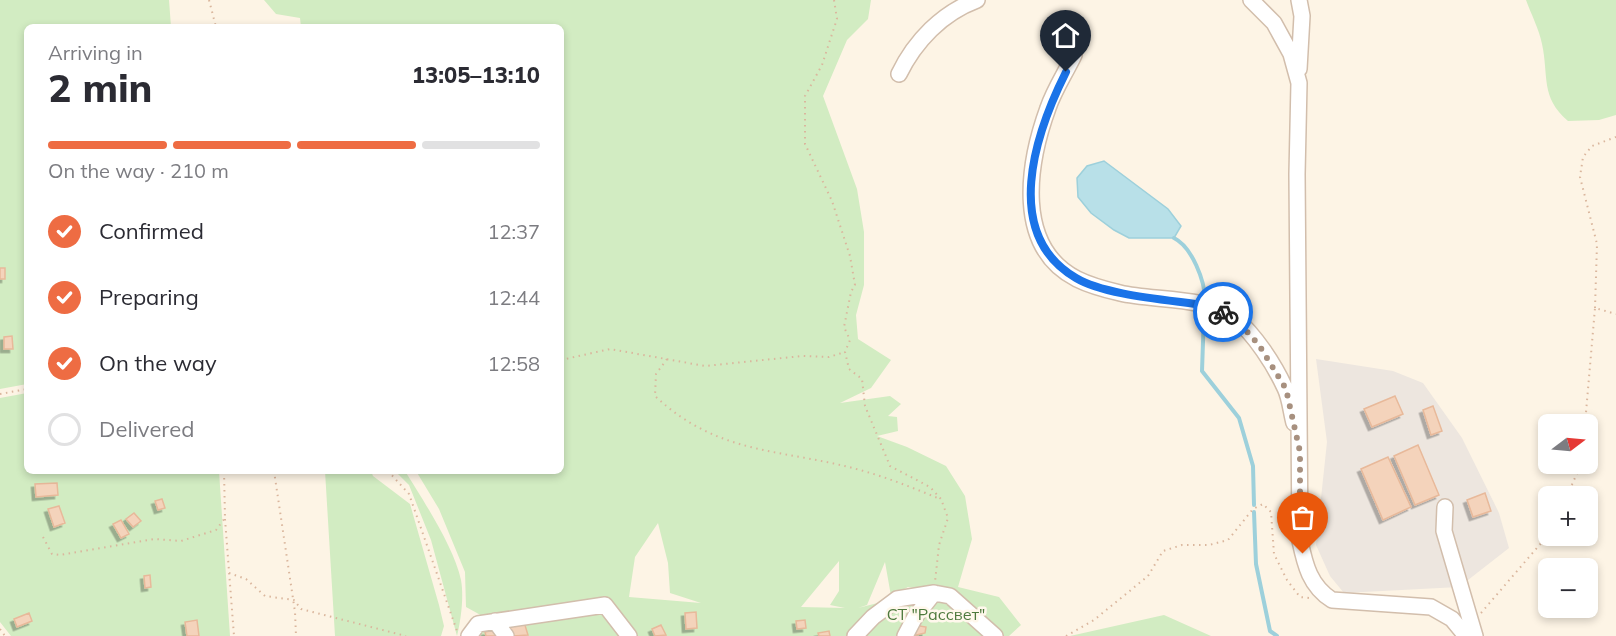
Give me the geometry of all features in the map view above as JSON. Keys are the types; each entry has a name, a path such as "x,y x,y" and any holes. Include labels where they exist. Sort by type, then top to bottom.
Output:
{"street":[{"path":"1251,0 1274,22 1291,54 1299,83"},
{"path":"1299,0 1302,16 1297,174 1300,541 1305,566 1319,592 1332,600 1431,607 1471,632"},
{"path":"899,74 908,53 936,24 970,1"},
{"path":"1074,55 1048,107 1035,152 1030,189 1035,233 1052,260 1077,279 1121,293 1209,306 1234,317 1259,345 1286,389 1300,452"},
{"path":"1445,507 1444,531 1471,632"},
{"path":"855,636 873,617 897,599 934,593 950,596 995,636"},
{"path":"905,636 915,617 934,593"},
{"path":"474,630 495,621 605,605 629,636"},
{"path":"495,621 506,636"}],"path":[{"path":"209,0 215,24"},
{"path":"834,0 837,19 822,65 805,96 806,144 832,201 850,256 855,285 851,292 844,327 850,340 845,352 849,369 862,379 865,406 890,465 930,487 941,499 948,518 939,545 934,593"},
{"path":"1586,414 1596,308 1597,244 1581,177 1583,158 1592,146 1616,137"},
{"path":"1596,308 1616,314"},
{"path":"564,359 610,349 705,366 802,356 829,357 845,352"},
{"path":"667,359 656,374 655,396 674,414 706,434 772,453 865,471 941,499"},
{"path":"0,394 24,390"},
{"path":"224,474 234,636"},
{"path":"274,474 294,600 296,636"},
{"path":"391,474 409,494 459,636"},
{"path":"1066,636 1094,620 1148,576 1162,551 1182,545 1209,545 1228,540 1253,509 1263,504 1271,512 1274,554 1287,580 1300,597 1312,598 1319,592"},
{"path":"43,537 52,554 60,555 155,539 181,541 216,530 225,518"},
{"path":"1471,632 1539,546"},
{"path":"230,573 246,579 264,596 294,600 301,609 406,636"},
{"path":"0,629 4,636"},
{"path":"384,636 388,632"}],"shaded area":[{"path":"1316,359 1393,371 1423,383 1462,438 1499,513 1509,548 1459,587 1344,593 1330,576 1316,545 1327,442"}],"green space":[{"path":"0,0 169,0 171,24 24,24 24,385 0,389"},
{"name":"СТ \"Рассвет\"","path":"264,0 871,0 868,19 847,40 823,96 857,189 864,232 864,285 856,315 858,339 891,360 871,388 840,403 890,396 901,404 888,416 897,417 898,431 877,436 907,447 946,466 965,496 972,539 958,587 999,597 1021,625 1009,636 472,636 486,618 466,607 465,572 439,509 418,474 564,474 564,24 301,24 300,18 276,14","holes":["658,523 668,563 670,593 701,603 629,597 635,557","839,561 839,591 830,605 845,608 801,607","885,562 891,596 908,587 929,590 858,608 867,605"]},
{"path":"1526,0 1616,0 1616,115 1599,120 1568,121 1559,112 1549,95 1541,38"},
{"path":"24,394 24,474 219,474 230,636 11,636 0,622 0,398"},
{"path":"325,474 372,474 410,504 444,626 441,636 335,636"},
{"path":"398,474 407,474 437,524 457,567 462,594 457,636 431,540 409,485"},
{"path":"1164,615 1211,636 1070,636"}],"water":[{"path":"1104,161 1168,209 1181,226 1174,238 1129,238 1091,213 1078,197 1077,178 1087,166"}],"building":[{"path":"0,268 5,268 5,279 0,279"},
{"path":"12,336 13,349 4,349 4,337"},
{"path":"1395,396 1403,414 1372,427 1364,409"},
{"path":"1433,406 1442,431 1431,435 1423,410"},
{"path":"1418,445 1439,495 1415,505 1394,456"},
{"path":"1388,457 1411,507 1383,520 1361,469"},
{"path":"57,483 58,495 36,497 35,484"},
{"path":"1485,493 1491,511 1473,517 1467,500"},
{"path":"162,499 165,508 158,510 155,501"},
{"path":"59,506 65,523 54,527 48,509"},
{"path":"134,513 141,521 133,527 126,519"},
{"path":"121,520 129,534 121,538 113,524"},
{"path":"150,575 151,587 145,588 144,576"},
{"path":"696,612 697,628 686,629 685,613"},
{"path":"29,613 32,621 17,627 14,619"},
{"path":"197,620 199,636 187,636 185,622"},
{"path":"805,620 806,628 797,629 796,621"},
{"path":"524,622 528,635 513,636 509,627"},
{"path":"661,625 666,635 655,636 652,629"},
{"path":"914,625 926,627 925,633 912,636"},
{"path":"495,630 497,636 486,636 485,632"},
{"path":"829,631 830,636 819,636 818,633"}],"waterway":[{"path":"1174,238 1192,257 1203,284 1205,300"},
{"path":"1204,313 1202,371 1239,418 1253,466 1254,505"},
{"path":"1254,512 1256,564 1270,631 1277,636"}],"way so far":[{"path":"1223,312 1234,317 1259,345 1286,389 1300,452 1300,541 1303,554"}],"route":[{"path":"1066,72 1048,107 1035,152 1030,189 1035,233 1052,260 1077,279 1121,293 1209,306 1223,312"}]}
